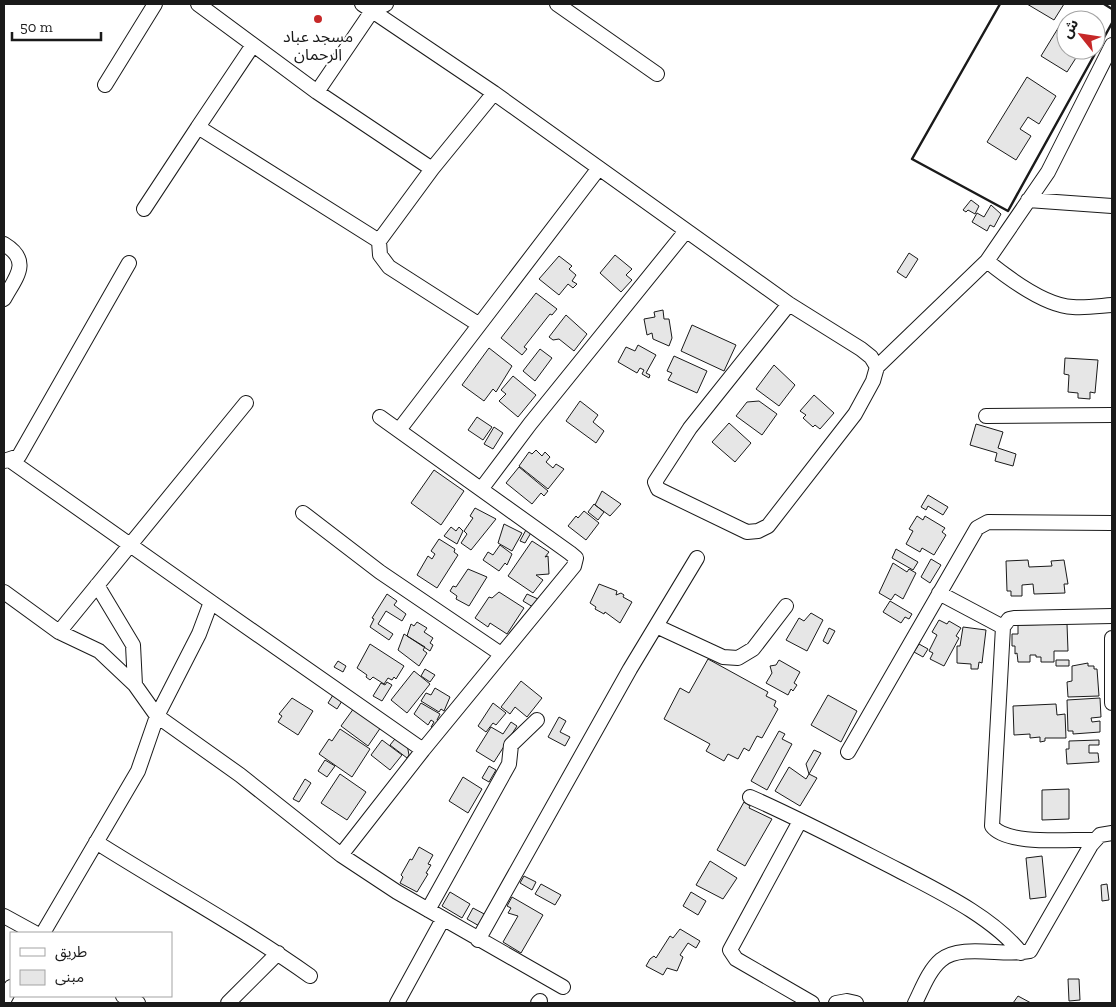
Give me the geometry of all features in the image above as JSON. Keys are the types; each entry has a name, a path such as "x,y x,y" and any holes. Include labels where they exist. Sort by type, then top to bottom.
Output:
{"street":[{"path":"105,85 155,4"},
{"path":"198,4 318,92 432,169"},
{"path":"367,7 386,4"},
{"path":"559,4 657,74"},
{"path":"318,92 367,7"},
{"path":"367,7 494,93 789,304 861,349 877,367"},
{"path":"144,209 253,45"},
{"path":"789,304 690,428 655,482 658,489 747,532 758,531 768,526 855,414 873,382 877,367 988,261 1048,172 1112,45"},
{"path":"478,324 389,267 380,255 378,241 432,169 494,93"},
{"path":"198,127 378,241"},
{"path":"398,430 600,168"},
{"path":"1028,200 1112,206"},
{"path":"482,488 530,424 686,231"},
{"path":"4,244 18,255 20,270 4,299"},
{"path":"988,261 1032,292 1062,306 1112,305"},
{"path":"7,461 19,456 129,263"},
{"path":"59,632 246,403"},
{"path":"986,416 1112,415"},
{"path":"342,855 423,750 574,566 576,558 482,488 380,417"},
{"path":"7,461 423,750"},
{"path":"302,514 380,572 502,654"},
{"path":"848,752 973,533 983,523 1112,523"},
{"path":"478,940 656,626 697,558"},
{"path":"97,585 134,645 135,685"},
{"path":"4,592 59,632 99,651 135,685 157,716 240,775 342,855 382,883 563,988"},
{"path":"939,593 1003,627"},
{"path":"44,932 138,771 157,716 199,634 211,602"},
{"path":"656,626 723,657 738,658 753,649 786,606"},
{"path":"1106,837 1012,838 998,833 992,826 1003,627 1009,619 1014,618 1112,616"},
{"path":"1112,638 1112,703"},
{"path":"428,910 509,764 511,745 538,720"},
{"path":"750,797 948,898 998,930 1021,953"},
{"path":"800,821 730,950 736,959 812,1003"},
{"path":"915,1003 934,967 942,959 952,954 966,951 1030,952 1106,837"},
{"path":"96,842 181,895 229,921 310,976"},
{"path":"4,916 33,932"},
{"path":"396,1003 444,919"},
{"path":"228,1003 278,953"},
{"path":"4,1000 10,989"},
{"path":"125,997 138,1003"},
{"path":"836,1003 847,1001 856,1003"}],"building":[{"path":"1027,4 1064,4 1060,10 1056,10 1054,20"},
{"path":"1056,32 1056,60 1075,60 1067,72 1041,56"},
{"path":"1027,77 1056,96 1039,124 1028,117 1020,129 1031,136 1016,160 987,142"},
{"path":"971,200 979,206 975,214 968,210 966,212 963,210"},
{"path":"991,205 1001,214 994,227 990,225 987,231 972,222 977,213 984,217"},
{"path":"909,253 918,259 906,278 897,272"},
{"path":"615,255 632,269 626,275 632,280 621,292 600,273"},
{"path":"559,256 572,266 569,269 576,275 572,281 577,284 573,288 568,284 559,295 539,279"},
{"path":"536,293 557,309 552,315 550,314 524,347 527,349 522,355 501,338"},
{"path":"663,310 664,319 669,319 672,338 669,346 653,339 652,333 647,335 644,319 655,317 654,312"},
{"path":"566,315 587,334 574,351 559,339 553,340 549,337"},
{"path":"692,325 736,345 724,371 681,351"},
{"path":"638,345 656,355 646,373 650,375 649,378 642,374 644,370 640,368 637,373 618,362 626,347 635,351"},
{"path":"489,348 512,366 496,392 493,389 484,401 462,385"},
{"path":"540,349 552,358 535,381 523,371"},
{"path":"674,356 707,371 697,393 668,380 672,373 667,371"},
{"path":"1065,358 1098,360 1095,393 1090,392 1090,399 1078,398 1078,393 1068,392 1069,375 1064,374"},
{"path":"774,365 795,385 779,406 756,389"},
{"path":"513,376 536,395 518,417 499,401 506,394 501,390"},
{"path":"814,395 834,413 820,429 815,425 813,427 803,418 806,415 800,411"},
{"path":"580,401 598,415 593,422 604,431 596,443 566,421"},
{"path":"759,401 777,414 762,435 736,416 747,402"},
{"path":"477,417 492,427 483,440 468,430"},
{"path":"729,423 751,443 735,462 712,442"},
{"path":"976,424 1003,432 998,448 1016,454 1013,466 995,461 997,453 970,445"},
{"path":"494,427 503,433 493,449 484,444"},
{"path":"536,450 542,456 545,452 550,457 546,462 553,468 556,464 564,469 548,489 519,466 529,452 532,454"},
{"path":"519,467 548,491 544,496 541,493 532,504 506,483"},
{"path":"434,470 464,491 441,525 411,503"},
{"path":"602,491 621,504 610,516 595,505"},
{"path":"928,495 948,507 943,515 928,506 926,510 921,507"},
{"path":"594,504 604,512 598,520 588,512"},
{"path":"475,508 496,519 471,550 461,543 467,534 464,531 473,518 470,516"},
{"path":"584,511 599,523 586,540 568,526 576,516 578,518"},
{"path":"917,516 923,520 925,516 945,528 942,532 946,535 934,555 922,548 920,552 906,544 913,531 909,529"},
{"path":"504,524 522,533 512,551 498,543"},
{"path":"451,527 456,531 459,527 463,531 457,544 444,536"},
{"path":"527,528 532,531 525,543 520,541"},
{"path":"439,539 455,549 454,552 458,555 437,588 417,575 428,556 432,559 435,554 431,551"},
{"path":"532,541 549,552 545,557 548,556 549,574 536,575 543,580 533,593 508,576"},
{"path":"500,545 512,554 507,565 505,563 499,571 483,560 488,552 493,555"},
{"path":"896,549 918,562 913,570 892,558"},
{"path":"931,559 941,565 930,583 921,577"},
{"path":"1028,560 1029,567 1052,566 1051,561 1064,560 1068,584 1064,584 1065,593 1034,594 1033,584 1022,585 1022,596 1011,596 1011,591 1007,591 1006,561"},
{"path":"893,563 907,572 909,569 916,573 903,599 895,594 891,600 879,593"},
{"path":"468,569 487,577 469,606 456,599 457,596 450,591 453,586 456,587"},
{"path":"599,584 617,591 616,595 621,593 624,595 623,597 632,602 620,623 605,612 604,614 595,609 596,607 590,603"},
{"path":"499,592 524,608 507,634 490,623 488,627 475,618 489,597 492,598"},
{"path":"387,594 397,601 394,605 406,614 402,621 386,611 378,624 393,634 389,640 370,627 374,619 372,618"},
{"path":"527,594 538,599 533,607 523,601"},
{"path":"890,601 912,614 909,619 905,617 901,623 883,612"},
{"path":"811,613 823,620 807,651 786,640 799,618 804,621"},
{"path":"939,620 947,624 949,621 961,628 956,636 959,638 944,666 930,659 933,653 929,651 937,635 932,632"},
{"path":"417,622 427,628 424,632 433,638 430,643 433,645 430,651 407,636 411,624 414,626"},
{"path":"1067,624 1068,651 1054,651 1054,662 1041,662 1041,657 1030,655 1030,662 1018,662 1015,646 1012,646 1012,634 1018,634 1018,625"},
{"path":"963,627 986,630 982,663 979,662 978,669 971,669 971,664 957,663 957,646 960,646"},
{"path":"829,628 835,631 828,644 823,641"},
{"path":"404,634 425,647 423,650 427,653 419,666 398,650"},
{"path":"370,644 404,666 396,679 394,677 392,680 388,678 384,684 373,677 370,680 366,677 367,675 357,668"},
{"path":"919,644 928,649 923,657 914,652"},
{"path":"708,659 768,692 766,696 776,701 774,706 778,709 762,738 757,736 749,751 744,748 738,759 728,754 724,761 706,751 710,744 664,719 680,688 689,693"},
{"path":"779,660 800,672 794,683 797,685 793,691 791,689 788,695 766,683 772,673 770,666 776,665"},
{"path":"1056,660 1069,660 1069,666 1056,666"},
{"path":"338,661 346,666 343,672 334,667"},
{"path":"1088,663 1088,666 1094,666 1094,669 1097,669 1099,696 1068,697 1067,682 1072,681 1072,666"},
{"path":"425,669 435,675 430,682 421,676"},
{"path":"414,671 430,684 407,713 391,700"},
{"path":"521,681 542,698 527,717 515,707 510,714 501,707"},
{"path":"387,682 392,685 382,701 373,696 381,683 385,685"},
{"path":"435,688 450,697 444,711 441,709 439,712 421,701 426,693 431,695"},
{"path":"333,695 342,701 337,709 328,703"},
{"path":"828,695 857,711 841,742 811,725"},
{"path":"292,698 313,711 298,735 278,722 282,716 279,714"},
{"path":"1100,698 1101,717 1091,718 1092,722 1100,721 1100,732 1073,734 1073,731 1068,731 1067,700"},
{"path":"421,703 440,714 437,720 440,722 435,730 431,727 434,722 431,720 428,725 414,714"},
{"path":"493,703 506,713 496,725 493,723 486,732 478,726"},
{"path":"1056,704 1057,715 1065,714 1066,738 1045,738 1045,741 1040,742 1040,737 1030,738 1030,734 1014,735 1013,706"},
{"path":"354,708 381,727 368,746 341,726"},
{"path":"559,717 566,721 560,732 570,737 565,746 548,737"},
{"path":"511,722 517,726 494,762 476,751 491,727 503,734"},
{"path":"340,729 370,749 352,777 319,754 329,739 332,741"},
{"path":"779,731 785,734 782,739 792,744 767,790 751,781"},
{"path":"399,734 406,739 409,755 407,758 390,745"},
{"path":"382,740 402,755 390,770 371,755"},
{"path":"1099,740 1099,745 1089,745 1089,753 1098,753 1099,762 1067,764 1066,749 1069,749 1069,741"},
{"path":"814,750 821,753 809,774 806,764"},
{"path":"325,760 335,766 327,777 318,771"},
{"path":"489,766 496,770 489,782 482,778"},
{"path":"789,767 806,779 809,774 817,778 800,806 775,791"},
{"path":"340,774 366,792 347,820 321,803"},
{"path":"463,777 482,789 468,813 449,801"},
{"path":"305,779 311,783 299,802 293,799"},
{"path":"1069,789 1069,819 1042,820 1042,790"},
{"path":"744,802 750,806 749,808 772,819 745,866 717,850"},
{"path":"419,847 433,855 428,864 431,865 426,873 428,874 417,892 400,883 403,877 401,875"},
{"path":"1042,856 1046,897 1030,899 1026,858"},
{"path":"710,861 737,878 723,899 696,885"},
{"path":"524,876 536,882 532,890 520,883"},
{"path":"541,884 561,895 555,905 535,894"},
{"path":"1107,884 1109,900 1102,901 1101,885"},
{"path":"450,892 470,904 462,918 442,906"},
{"path":"691,892 706,901 698,915 683,906"},
{"path":"512,897 543,915 521,953 503,942 518,916 508,913 511,908 507,906"},
{"path":"473,908 488,916 481,927 467,919"},
{"path":"680,929 700,941 696,948 688,943 680,955 683,957 677,971 667,968 663,975 646,966 650,959 654,956 656,958 670,936 673,938"},
{"path":"1068,979 1079,979 1080,1000 1069,1001"},
{"path":"1018,996 1031,1003 1013,1003"}],"wall":[{"path":"1000,4 912,159 1008,211 1112,23"},
{"path":"1104,4 1112,9"}],"place":[{"name":"مسجد عباد الرحمان","path":"318,19"}]}
